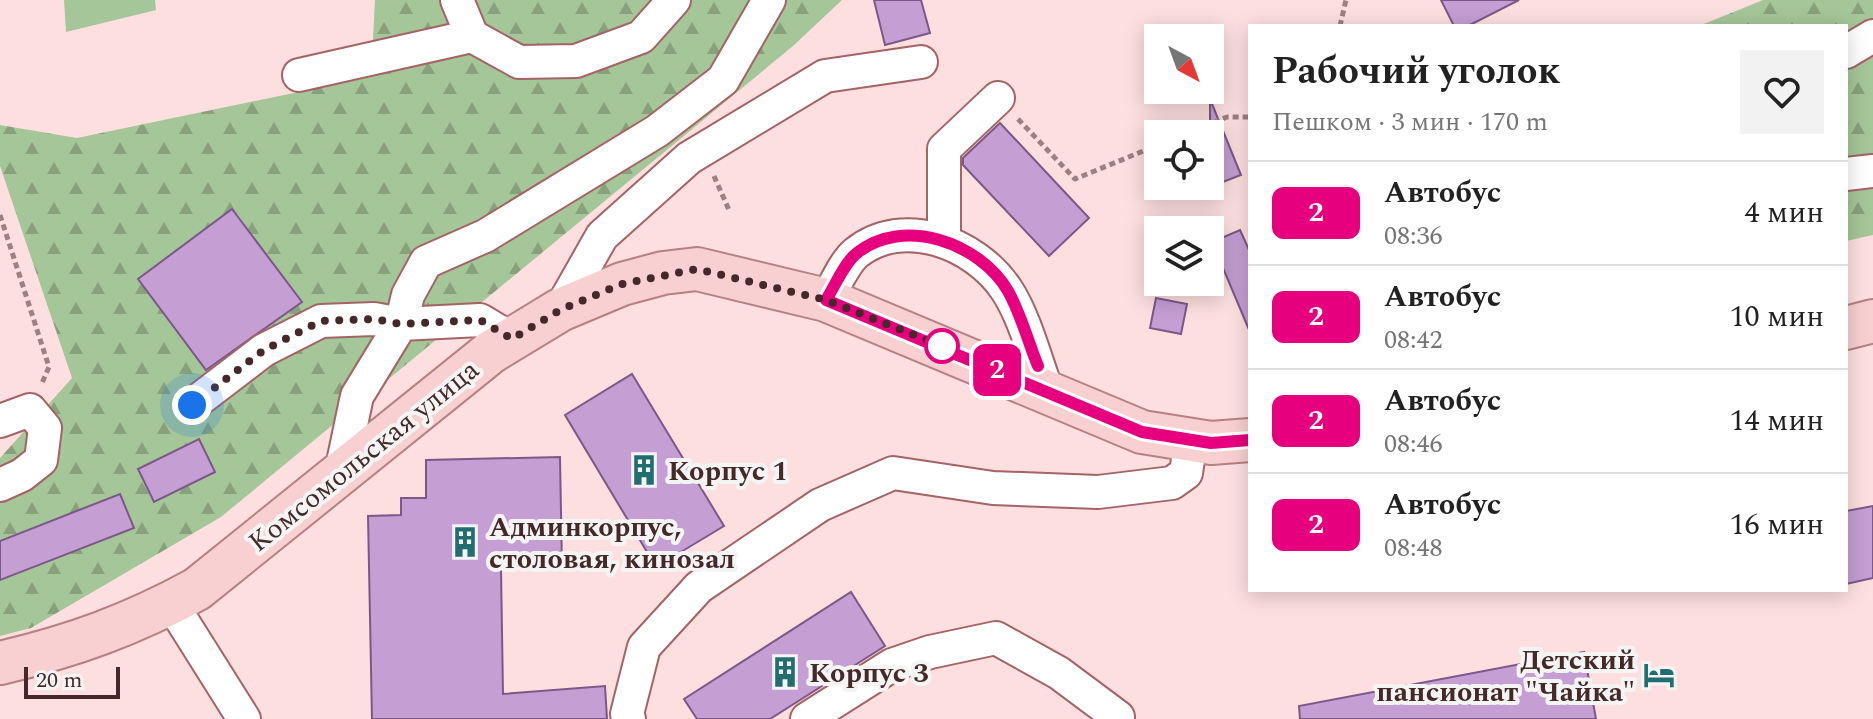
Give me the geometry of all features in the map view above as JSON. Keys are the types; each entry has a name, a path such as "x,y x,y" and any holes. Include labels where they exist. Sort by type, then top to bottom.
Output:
{"main road":[{"name":"Комсомольская улица","path":"0,663 74,646 145,618 171,603 209,579 512,339 560,310 622,284 697,269 826,300 1047,391"},
{"path":"1848,327 1873,321"},
{"path":"1047,391 1142,432 1211,443 1248,440"}],"street":[{"path":"457,0 472,36 519,62 576,61 641,37 674,0"},
{"path":"341,472 357,396 401,324 408,295 426,262 485,236 657,131 723,80 769,0"},
{"path":"299,75 472,36"},
{"path":"1848,51 1873,36"},
{"path":"560,310 602,236 689,158 825,76 921,62"},
{"path":"944,241 944,149 998,98"},
{"path":"1848,174 1873,171"},
{"path":"826,300 855,254 882,239 911,234 944,241 980,261 1007,290 1047,391"},
{"path":"192,405 264,350 321,321 374,319 401,324 480,320 512,339"},
{"path":"0,421 30,410 45,428 41,460 22,475 0,485"},
{"path":"629,719 627,714 644,647 699,587 820,505 893,473 993,488 1083,491 1172,483 1186,473 1191,439"},
{"path":"171,603 244,719"},
{"path":"807,719 892,665 930,652 996,638 1059,673 1118,717"}],"path":[{"path":"1340,24 1346,0"},
{"path":"998,98 1075,179 1144,151"},
{"path":"1220,120 1248,117"},
{"path":"0,215 49,367"}],"green space":[{"path":"64,0 155,0 156,10 66,32"},
{"path":"375,0 842,0 793,46 221,517 31,628 0,636 0,458 72,378 0,166 0,125 77,138 371,77"},
{"path":"1763,0 1873,0 1873,235 1848,241 1848,24 1704,24"}],"building":[{"path":"874,0 921,0 930,33 885,45"},
{"path":"1441,0 1519,0 1472,24 1453,24"},
{"path":"1210,104 1212,104 1219,120 1210,120"},
{"path":"1000,123 1089,218 1049,256 963,165 963,158"},
{"path":"1224,133 1241,175 1224,182"},
{"path":"232,209 302,302 206,370 138,279"},
{"path":"1240,230 1248,248 1248,327 1224,270 1224,237"},
{"path":"1156,298 1187,304 1181,334 1150,328"},
{"name":"Корпус 1","path":"632,374 724,526 656,567 565,415"},
{"path":"199,439 215,472 154,502 138,469"},
{"name":"Админкорпус, столовая, кинозал","path":"560,457 562,567 501,569 503,694 605,686 607,719 372,719 368,516 401,515 401,498 426,498 426,460"},
{"path":"120,494 134,528 0,580 0,541"},
{"path":"1873,506 1873,578 1848,584 1848,511"},
{"name":"Корпус 3","path":"851,592 885,646 770,719 697,719 684,699"},
{"path":"1584,652 1596,719 1300,719 1299,706"}],"bus line":[{"name":"2","path":"1038,366 1007,290 980,261 944,241 911,234 882,239 855,254 826,300 907,331 1142,432 1211,443 1248,440"}],"place":[{"name":"Корпус 1","path":"644,470"},
{"name":"Админкорпус, столовая, кинозал","path":"465,542"},
{"name":"Корпус 3","path":"785,672"},
{"name":"Детский пансионат \"Чайка\"","path":"1659,675"}],"route":[{"path":"192,405 264,350 321,321 374,319 401,324 480,320 512,339 560,310 622,284 663,273 697,269 826,300 942,346"}]}
